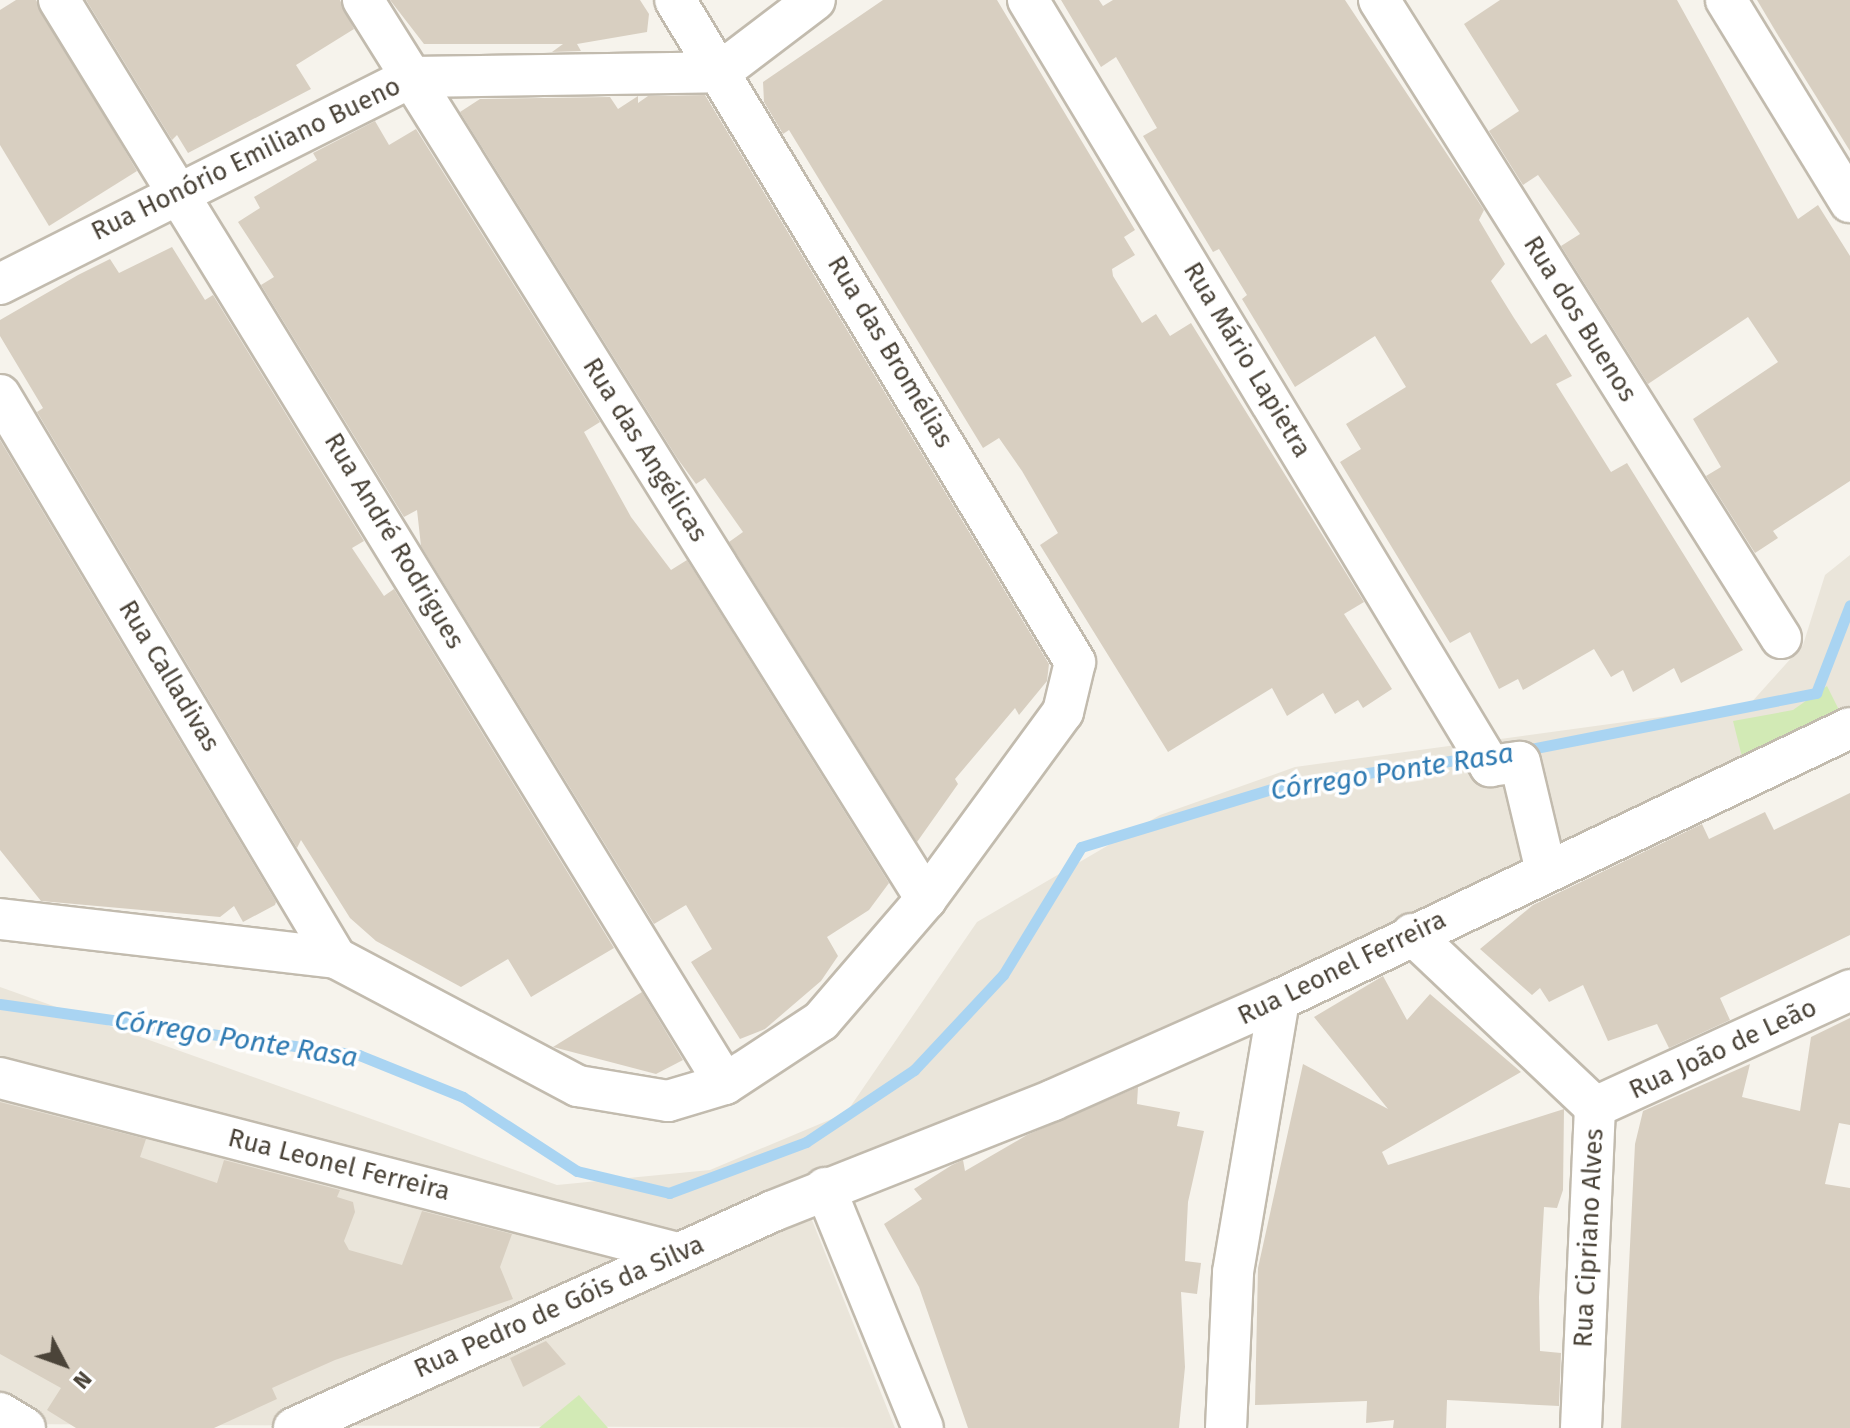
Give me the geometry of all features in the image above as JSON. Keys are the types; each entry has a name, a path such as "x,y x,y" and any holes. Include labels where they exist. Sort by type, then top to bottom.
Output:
{"street":[{"name":"Rua André Rodrigues","path":"59,0 180,189 725,1084"},
{"name":"Rua das Angélicas","path":"363,0 926,899"},
{"name":"Rua das Bromélias","path":"675,0 1065,639 1075,662 1063,712 926,899"},
{"path":"720,72 815,0"},
{"name":"Rua Mário Lapietra","path":"1028,0 1477,740 1520,762 1546,871"},
{"name":"Rua dos Buenos","path":"1379,0 1781,638"},
{"path":"1726,0 1850,202"},
{"name":"Rua Honório Emiliano Bueno","path":"0,284 180,189 411,77 720,72"},
{"name":"Rua Calladivas","path":"0,395 336,958"},
{"name":"Rua Leonel Ferreira","path":"825,1188 1053,1100 1279,1000 1850,728"},
{"path":"2,915 336,958 578,1086 668,1101 725,1084 821,1021 926,899"},
{"name":"Rua Cipriano Alves","path":"1412,934 1595,1107 1581,1428"},
{"name":"Rua João de Leão","path":"1595,1107 1850,990"},
{"path":"1226,1428 1233,1272 1279,1000"},
{"name":"Rua Leonel Ferreira","path":"0,1078 677,1253"},
{"path":"825,1188 923,1428"},
{"name":"Rua Pedro de Góis da Silva","path":"294,1428 825,1188"},
{"path":"0,1413 25,1428"}],"shaded area":[{"path":"1850,555 1850,740 810,1215 895,1428 0,1424 0,987 557,1185 710,1170 846,1113 977,922 1160,815 1295,767 1749,705 1803,645 1825,575"}],"green space":[{"path":"1827,686 1843,718 1746,773 1733,721 1793,710"},
{"path":"579,1395 608,1428 539,1428"}],"building":[{"path":"16,0 36,0 137,171 49,226 0,145 0,10"},
{"path":"86,0 340,0 354,29 296,65 311,89 188,153 177,135 172,140"},
{"path":"390,0 640,0 649,14 647,32 577,44 581,51 552,52 563,44 424,44"},
{"path":"883,0 997,0 1135,230 1124,237 1135,255 1112,269 1113,276 1142,323 1156,314 1170,336 1191,323 1364,602 1344,614 1392,689 1363,708 1358,700 1335,714 1323,693 1287,716 1272,688 1168,752 1040,545 1058,533 1022,471 999,438 983,448 789,130 783,134 764,102 763,82"},
{"path":"1061,0 1099,0 1103,6 1113,0 1345,0 1484,210 1479,220 1505,264 1491,281 1531,344 1546,334 1572,376 1556,384 1611,472 1627,463 1743,650 1681,683 1674,668 1633,692 1623,670 1611,677 1594,649 1523,690 1518,679 1499,689 1470,632 1450,643 1340,462 1361,449 1346,424 1406,387 1375,336 1295,387 1242,299 1247,295 1219,249 1213,252 1143,136 1157,128 1116,57 1101,67"},
{"path":"1500,0 1677,0 1798,219 1818,205 1850,256 1850,481 1773,531 1778,538 1755,553 1706,476 1721,467 1693,419 1778,362 1748,317 1648,384 1561,246 1580,234 1538,175 1523,185 1489,131 1519,111 1464,24"},
{"path":"1757,0 1850,0 1850,151 1776,32"},
{"path":"705,95 1049,664 1047,681 1019,715 1015,708 955,779 958,784 917,842 729,542 743,532 705,478 696,484 677,458 460,112 480,99 610,97 618,109 638,96 638,103 648,96"},
{"path":"375,121 389,145 416,129 600,422 584,432 631,517 671,570 687,560 889,883 869,910 827,937 838,956 821,981 765,1029 740,1039 691,962 712,949 686,905 654,924 421,546 417,510 404,517 261,285 274,277 238,222 260,208 254,197 317,160 313,153"},
{"path":"172,247 205,300 213,295 364,541 352,548 384,596 394,589 614,948 531,997 508,959 461,987 376,941 350,918 301,840 297,848 37,412 43,408 0,336 0,320 78,275 110,259 119,273"},
{"path":"0,440 275,905 243,922 234,906 220,917 41,901 0,850"},
{"path":"1850,793 1850,935 1720,998 1730,1020 1669,1048 1657,1024 1608,1041 1583,985 1549,1002 1540,988 1532,995 1480,949 1533,905 1702,824 1709,839 1765,812 1774,830"},
{"path":"1383,976 1407,1020 1430,994 1521,1072 1382,1152 1388,1165 1564,1109 1563,1190 1557,1208 1544,1207 1539,1297 1540,1351 1561,1353 1559,1406 1447,1400 1446,1428 1393,1428 1394,1420 1366,1423 1367,1401 1255,1405 1258,1268 1303,1064 1388,1109 1314,1017"},
{"path":"642,992 683,1060 656,1074 553,1047"},
{"path":"1850,1018 1850,1125 1839,1123 1825,1184 1850,1188 1850,1428 1621,1428 1635,1144 1643,1111 1750,1064 1742,1097 1800,1111 1811,1037"},
{"path":"1138,1087 1137,1104 1180,1112 1177,1126 1204,1131 1188,1202 1185,1261 1201,1263 1197,1294 1181,1292 1185,1367 1179,1428 968,1428 919,1287 884,1224 922,1199 914,1189 952,1165 963,1160 965,1171 1027,1135"},
{"path":"0,1102 146,1139 140,1157 217,1183 224,1160 340,1190 337,1197 353,1202 355,1212 344,1241 349,1250 402,1265 422,1211 512,1234 500,1267 513,1299 335,1360 272,1388 277,1399 214,1428 76,1428 47,1410 61,1388 0,1354"},
{"path":"546,1341 566,1364 523,1387 510,1358"}],"waterway":[{"name":"Córrego Ponte Rasa","path":"1520,751 1816,693 1850,605"},
{"name":"Córrego Ponte Rasa","path":"0,1004 359,1055 463,1097 577,1171 669,1193 806,1142 914,1070 1003,975 1081,847 1285,785 1476,757"}]}
